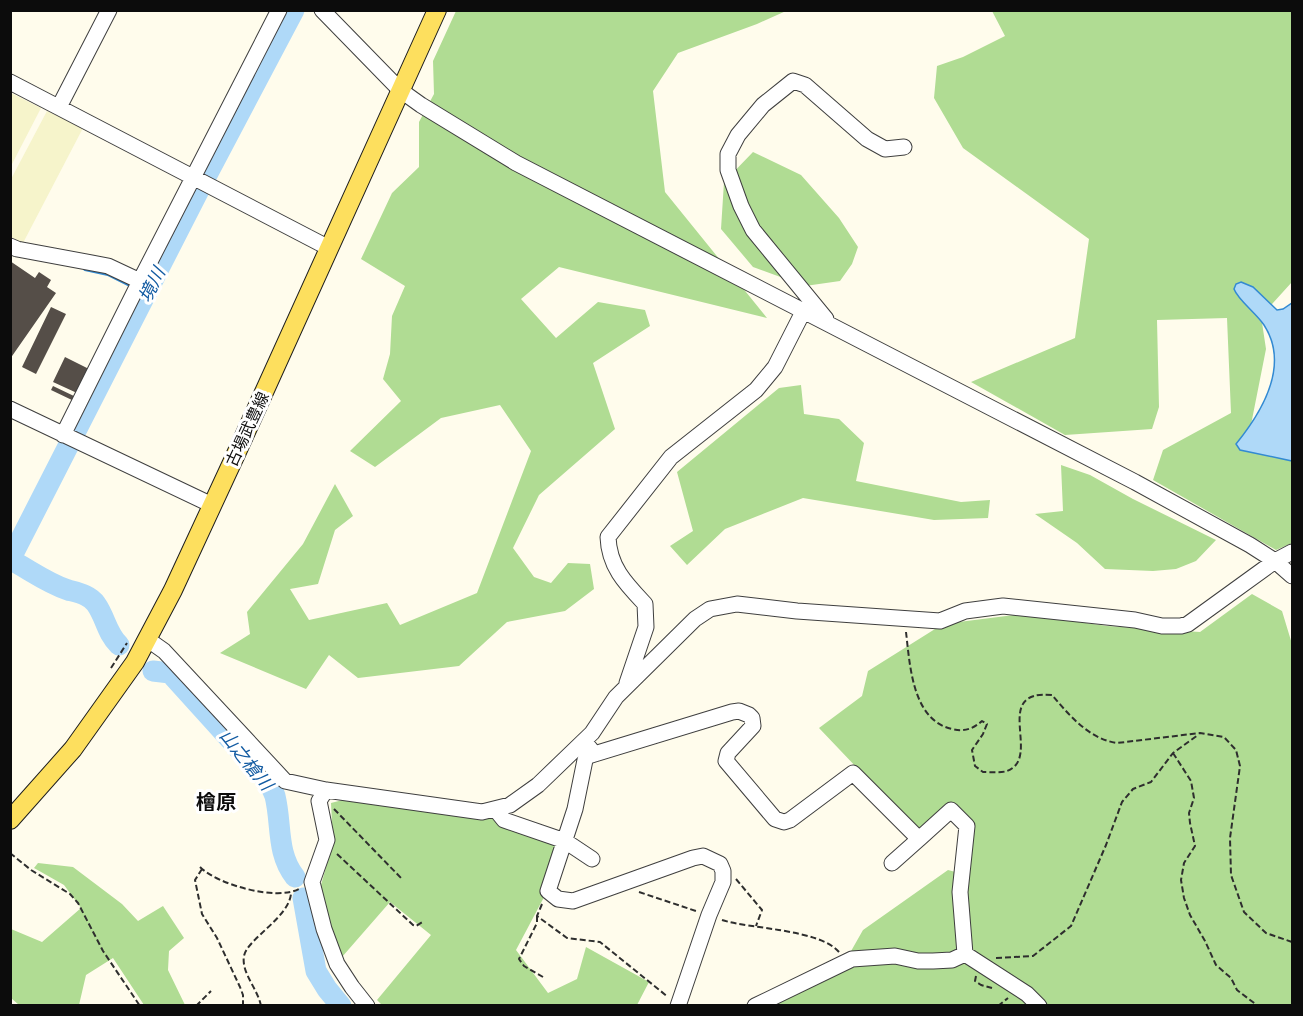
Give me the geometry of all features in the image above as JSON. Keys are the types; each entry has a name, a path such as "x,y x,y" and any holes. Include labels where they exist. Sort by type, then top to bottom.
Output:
{"main road":[{"name":"古場武豊線","path":"10,820 73,749 135,662 138,640 212,506 437,10"}],"street":[{"path":"59,107 109,10"},
{"path":"64,435 279,10"},
{"path":"322,10 400,90 516,163 1124,477 1250,545 1293,576"},
{"path":"834,328 753,230 728,171 728,154 738,135 763,105 794,81 805,85 867,139 885,149 904,147"},
{"path":"10,82 329,248"},
{"path":"10,246 108,266 140,281"},
{"path":"625,688 646,627 645,604 622,580 608,552 608,537 671,457 756,390 775,367 804,310"},
{"path":"10,409 212,506"},
{"path":"138,640 164,651 285,782 328,798 482,812 510,805 524,797 592,733 616,697 695,619 710,609 737,604 797,611 940,621 965,611 1003,606 1135,620 1162,626 1181,626 1188,624 1275,561 1293,552"},
{"path":"557,766 568,766 586,758 739,711 752,718 753,726 728,753 726,761 775,819 784,822 790,820 853,773 919,839"},
{"path":"592,733 575,810 548,891 558,899 573,901 693,858 703,856 720,864 723,871 723,882 709,915 679,1003"},
{"path":"328,798 319,801 325,820 327,840 312,882 324,929 337,964 367,1005"},
{"path":"496,810 504,820 566,841 592,859"},
{"path":"892,863 951,810 967,826 960,892 972,958"},
{"path":"755,1005 852,959 895,956 918,961 972,958 1027,994 1039,1005"}],"path":[{"path":"904,618 914,685 926,712 937,724 951,729 972,728 982,721 987,724 972,750 975,766 983,772 1007,771 1017,764 1021,749 1019,711 1028,698 1039,694 1052,695 1071,717 1105,742 1116,743 1200,733 1224,737 1236,750 1240,766 1230,838 1231,875 1244,912 1266,933 1293,942"},
{"path":"110,669 138,640"},
{"path":"992,988 981,986 975,981 972,958 1033,956 1071,926 1107,845 1122,802 1133,789 1151,782 1173,753 1200,733"},
{"path":"1173,753 1191,781 1194,798 1190,813 1195,846 1184,863 1181,880 1184,898 1190,915 1216,965 1231,978 1237,990 1258,1005"},
{"path":"328,798 403,880"},
{"path":"326,846 413,925 417,926 424,921"},
{"path":"10,853 31,870 70,894 78,903 103,951 140,1005"},
{"path":"720,864 724,865 762,910 756,926"},
{"path":"243,1005 240,987 217,938 202,914 195,880 201,868 207,874 235,886 278,894 291,892 312,882"},
{"path":"622,882 651,897 729,922 777,928 819,941 837,949 845,962"},
{"path":"543,977 524,966 519,959 537,923 537,916 548,891"},
{"path":"261,1005 246,969 244,957 248,949 282,912 291,898 291,892"},
{"path":"537,916 567,938 600,942 658,991 679,1003"},
{"path":"196,1005 212,991"},
{"path":"998,1005 1008,998 1007,993"}],"shaded area":[{"path":"11,93 41,108 11,166"},
{"path":"47,111 83,128 23,243 11,237 10,181"}],"green space":[{"path":"456,11 786,11 678,53 653,91 665,192 767,318 559,267 521,299 556,338 598,302 645,310 650,326 593,363 615,429 539,495 513,548 534,577 551,583 568,563 590,564 594,589 565,611 507,622 459,666 358,678 329,655 306,689 220,653 250,634 247,612 303,544 335,484 353,516 335,530 318,584 290,589 309,620 387,603 400,625 477,593 531,451 500,405 441,418 375,467 350,451 401,401 383,379 390,354 392,316 405,286 361,259 392,193 419,167 419,122 434,94 433,61"},
{"path":"992,11 1292,11 1292,282 1261,316 1266,349 1246,450 1292,460 1292,543 1276,550 1153,480 1163,450 1231,413 1227,318 1157,320 1159,407 1152,429 1065,435 971,382 1075,338 1089,239 963,148 934,98 937,66 963,57 1005,36"},
{"path":"753,152 801,175 839,218 858,247 852,264 840,281 805,286 753,267 721,229 724,182"},
{"path":"801,385 804,414 839,419 864,443 856,481 961,502 990,500 988,518 934,520 803,498 725,529 687,565 670,546 693,531 677,472 779,388"},
{"path":"1061,465 1090,475 1216,540 1196,561 1176,569 1153,571 1105,569 1077,543 1035,514 1063,511"},
{"path":"1252,594 1282,611 1292,644 1292,1005 763,1006 842,967 863,930 948,870 967,875 971,825 952,806 918,832 819,728 862,696 868,671 943,624 1022,614 1107,626 1200,632"},
{"path":"354,797 498,812 569,850 516,950 548,993 577,979 586,947 649,982 637,1005 382,1005 377,1000 431,935 390,902 342,957 318,896 333,842 331,803"},
{"path":"38,863 73,867 122,904 138,921 163,906 184,938 169,951 168,970 185,1005 144,1005 113,958 86,975 79,1005 19,1005 11,998 11,929 42,942 81,908 64,885 34,868"}],"water":[{"path":"1241,282 1253,287 1277,310 1292,303 1292,461 1240,450 1236,444 1255,418 1270,388 1274,356 1271,340 1264,325 1239,298 1234,289 1236,284"}],"building":[{"path":"10,261 35,278 39,272 51,280 47,287 56,293 10,359"},
{"path":"51,307 66,314 36,374 22,367"},
{"path":"65,357 89,369 77,393 53,382"},
{"path":"53,386 76,397 74,401 51,390"}],"waterway":[{"name":"境川","path":"10,560 294,10"},
{"path":"85,269 108,274 132,286"},
{"name":"山之槍川","path":"11,560 53,584 91,598 119,645"},
{"name":"山之槍川","path":"153,671 170,673 266,779 275,796 282,848 295,877"},
{"name":"山之槍川","path":"303,898 316,971 341,1006"}],"district":[{"name":"檜原","path":"216,802"}]}
